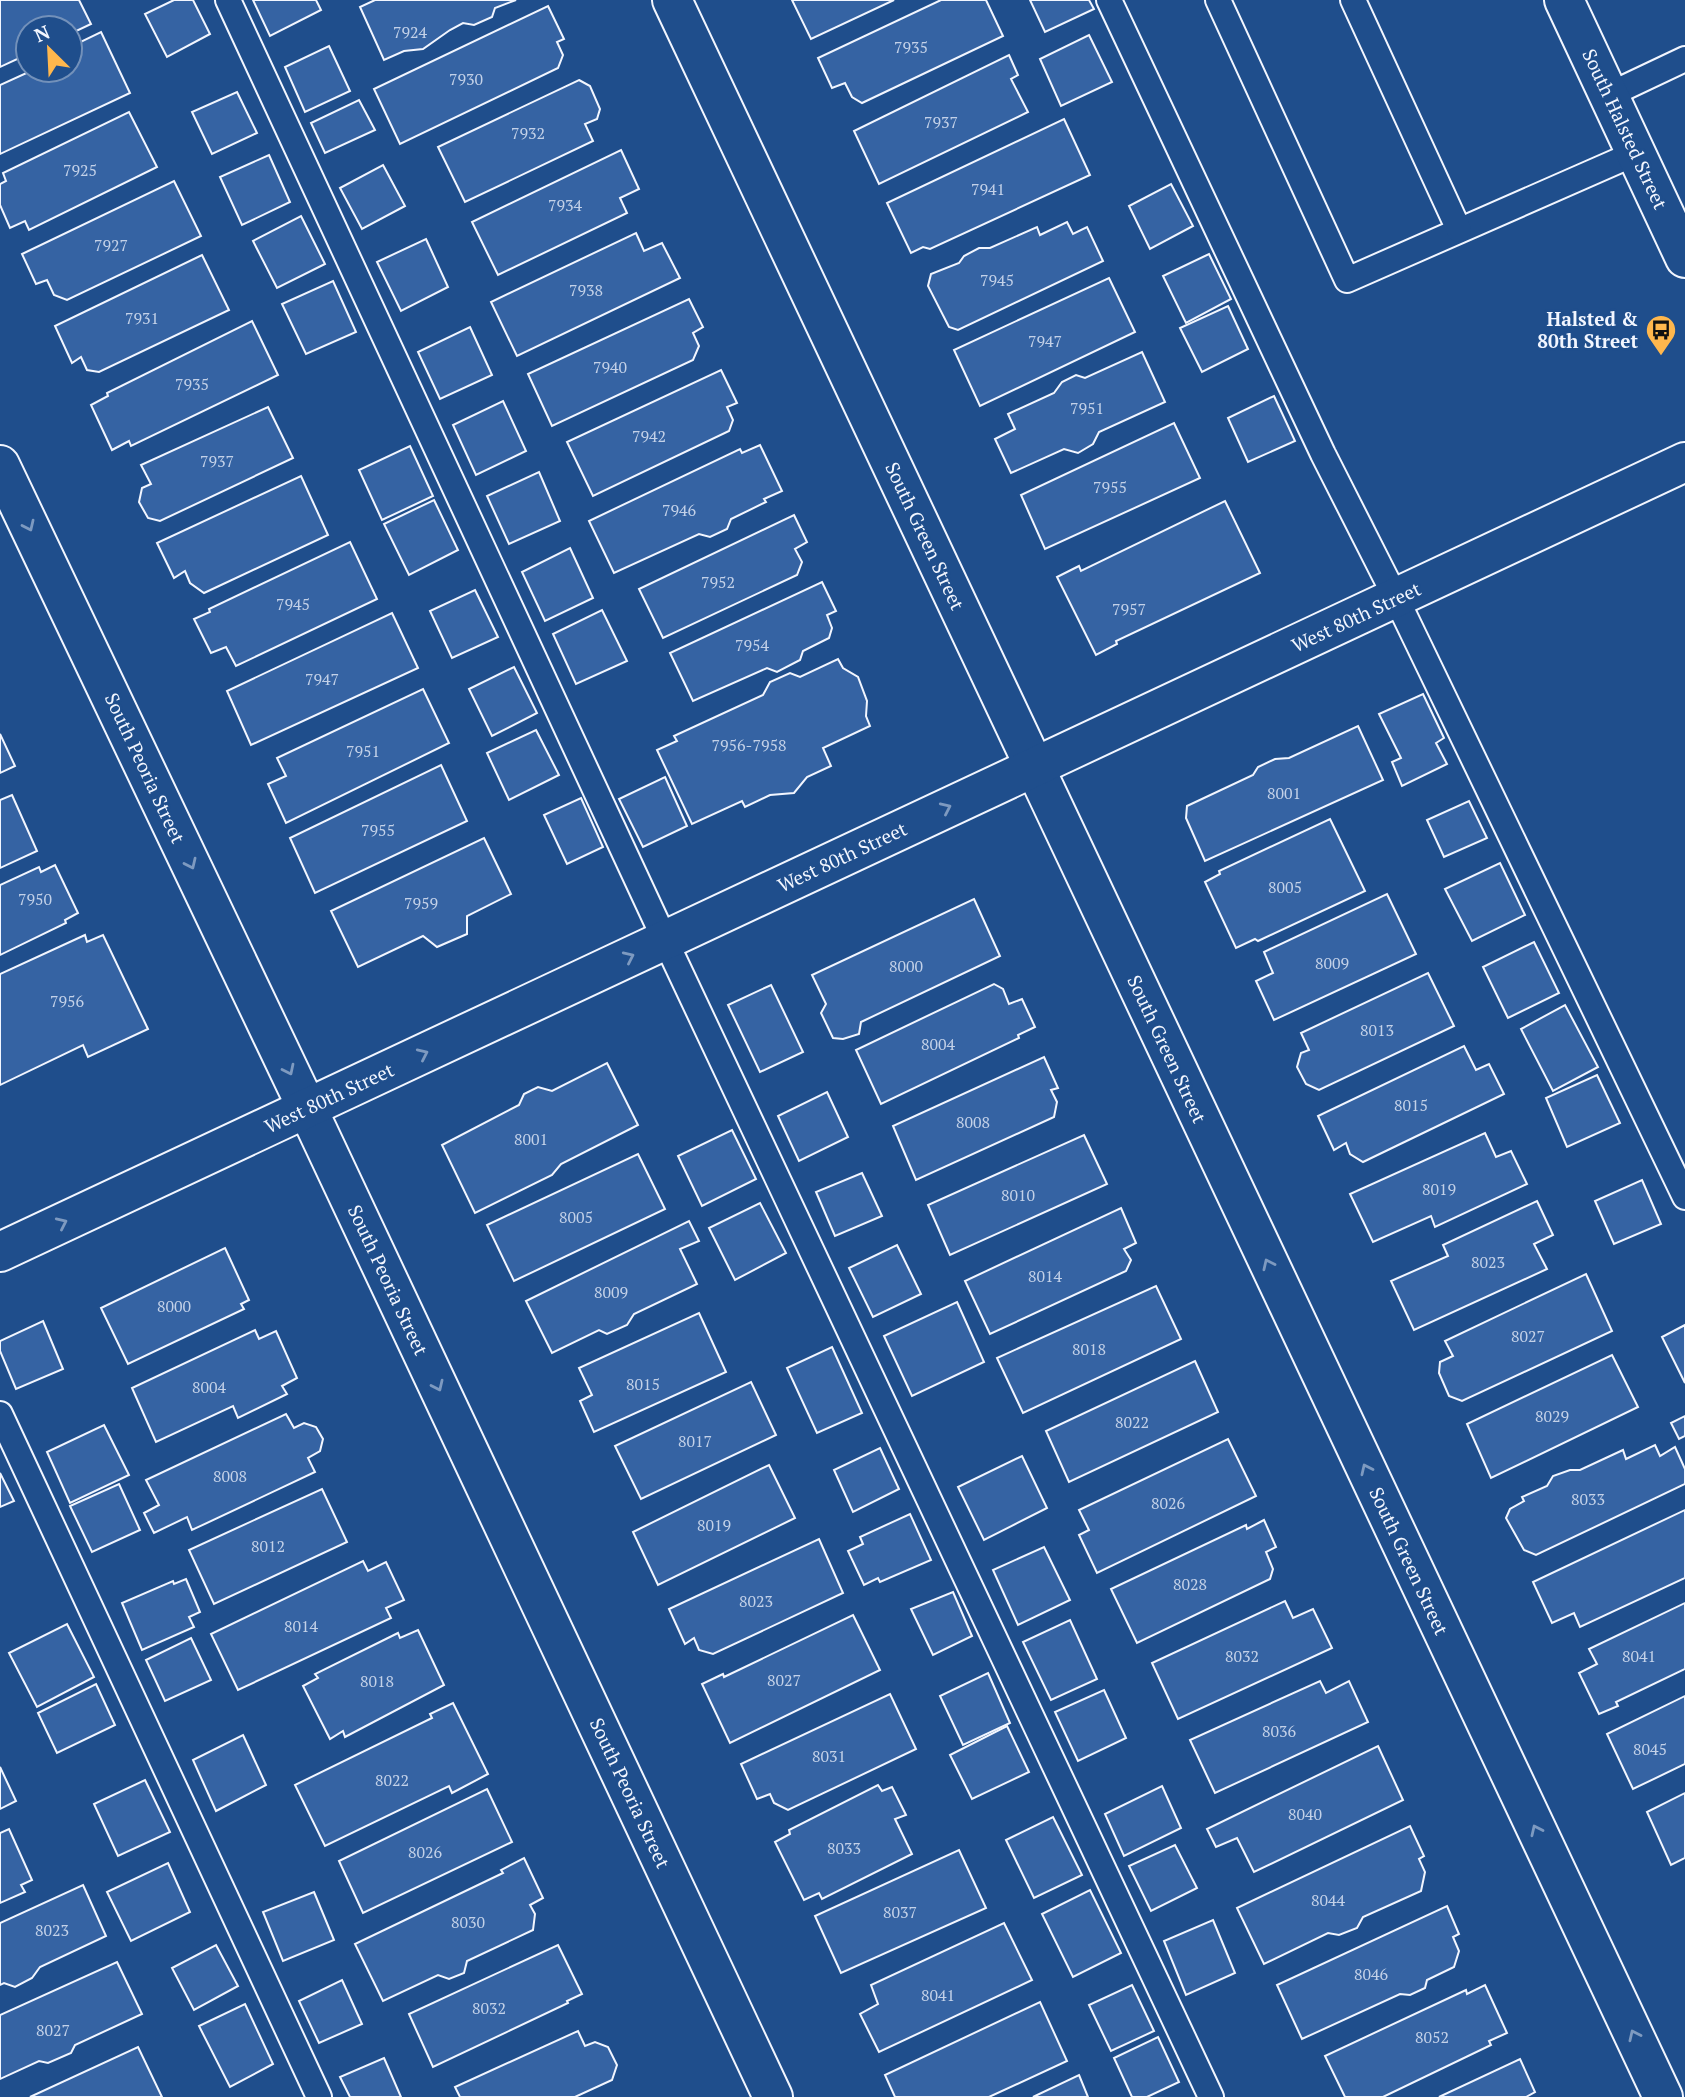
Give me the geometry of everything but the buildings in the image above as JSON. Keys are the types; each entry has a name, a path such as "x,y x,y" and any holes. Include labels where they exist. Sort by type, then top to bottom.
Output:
{"street":[{"name":"South Green Street","path":"672,0 1663,2097"},
{"name":"South Halsted Street","path":"1564,0 1685,258"},
{"name":"West 80th Street","path":"0,1252 1685,462"},
{"name":"South Peoria Street","path":"0,465 307,1108 773,2097"}],"lane":[{"path":"228,0 665,940 1211,2097"},
{"path":"1109,0 1323,454 1396,598 1685,1197"},
{"path":"1218,0 1347,280 1636,153"},
{"path":"1353,0 1459,230"},
{"path":"1609,95 1685,59"},
{"path":"0,1414 320,2097"}],"place":[{"name":"Halsted & 80th Street","path":"1661,357"}]}
